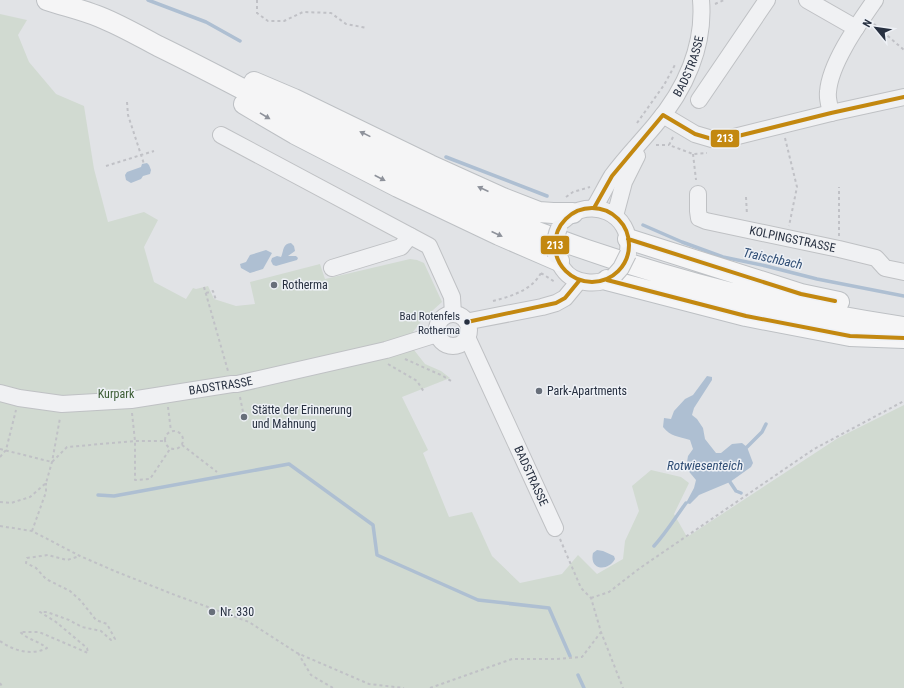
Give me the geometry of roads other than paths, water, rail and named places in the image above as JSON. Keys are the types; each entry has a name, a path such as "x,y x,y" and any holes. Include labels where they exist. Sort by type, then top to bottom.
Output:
{"main road":[{"path":"47,0 99,17 222,77 295,117 358,148 477,206 530,229 603,255 738,294 853,319 904,327"},
{"path":"99,17 124,39 208,82 295,134 398,187 499,235 553,257"},
{"path":"222,77 257,82 459,178 556,220 573,213"},
{"path":"628,247 801,294 904,316"},
{"path":"610,278 746,316 850,336 904,338"}],"street":[{"name":"BADSTRASSE","path":"615,216 624,182 638,152 684,82 696,53 701,30 701,0"},
{"path":"700,100 767,0"},
{"path":"807,0 860,22"},
{"path":"831,113 827,93 835,67 860,22 875,0"},
{"path":"659,120 680,126 695,134 712,139 730,138 904,97"},
{"name":"BADSTRASSE","path":"594,208 612,176 659,120"},
{"path":"221,135 429,246 452,297 453,314"},
{"name":"KOLPINGSTRASSE","path":"698,194 699,218 706,221 876,258 885,268 904,272"},
{"path":"556,220 553,257 563,270 579,281 594,282 610,278 621,268 628,247 622,224 615,216 602,209 583,209 573,213"},
{"path":"332,268 401,247 410,236"},
{"path":"467,330 461,316 448,314 440,320 437,334 439,339 448,345 459,344 467,330 470,320 542,307 556,303 565,298 579,281"},
{"name":"BADSTRASSE","path":"467,330 555,528"},
{"name":"BADSTRASSE","path":"0,393 19,398 62,404 131,400 234,384 378,352 437,334"}],"water":[{"path":"147,163 151,170 150,174 131,183 126,180 125,175 127,172"},
{"path":"291,243 294,246 295,251 288,256 296,256 298,258 297,260 276,266 273,265 271,261 272,258 277,256 281,257 285,246"},
{"path":"266,250 272,253 263,269 250,273 241,268 240,264 246,262 250,255"},
{"name":"Rotwiesenteich","path":"707,376 712,377 712,380 694,408 692,415 697,419 703,428 705,439 716,453 721,453 732,444 742,443 747,447 753,463 751,467 730,482 699,495 690,504 686,503 694,488 696,480 686,468 688,456 693,449 690,440 675,436 663,427 664,418 671,419 674,411 685,399 693,395"},
{"path":"597,550 614,556 615,559 608,566 596,566 593,559 593,553"}],"waterway":[{"name":"Traischbach","path":"148,0 206,22 240,41"},
{"name":"Traischbach","path":"446,157 547,196"},
{"name":"Traischbach","path":"643,225 682,242 723,257 817,279 904,296"},
{"path":"747,447 762,432 766,424"},
{"path":"98,495 114,496 289,464 373,525 377,555 478,600 549,608 570,656"},
{"path":"730,482 736,491 741,493"},
{"path":"654,546 686,503"},
{"path":"578,675 584,688"}],"place":[{"name":"Rotherma","path":"274,285"},
{"name":"Bad Rotenfels Rotherma","path":"467,322"},
{"name":"Park-Apartments","path":"539,391"},
{"name":"Stätte der Erinnerung und Mahnung","path":"244,417"},
{"name":"Nr. 330","path":"212,612"}],"park label":[{"name":"Kurpark","path":"116,394"}]}
